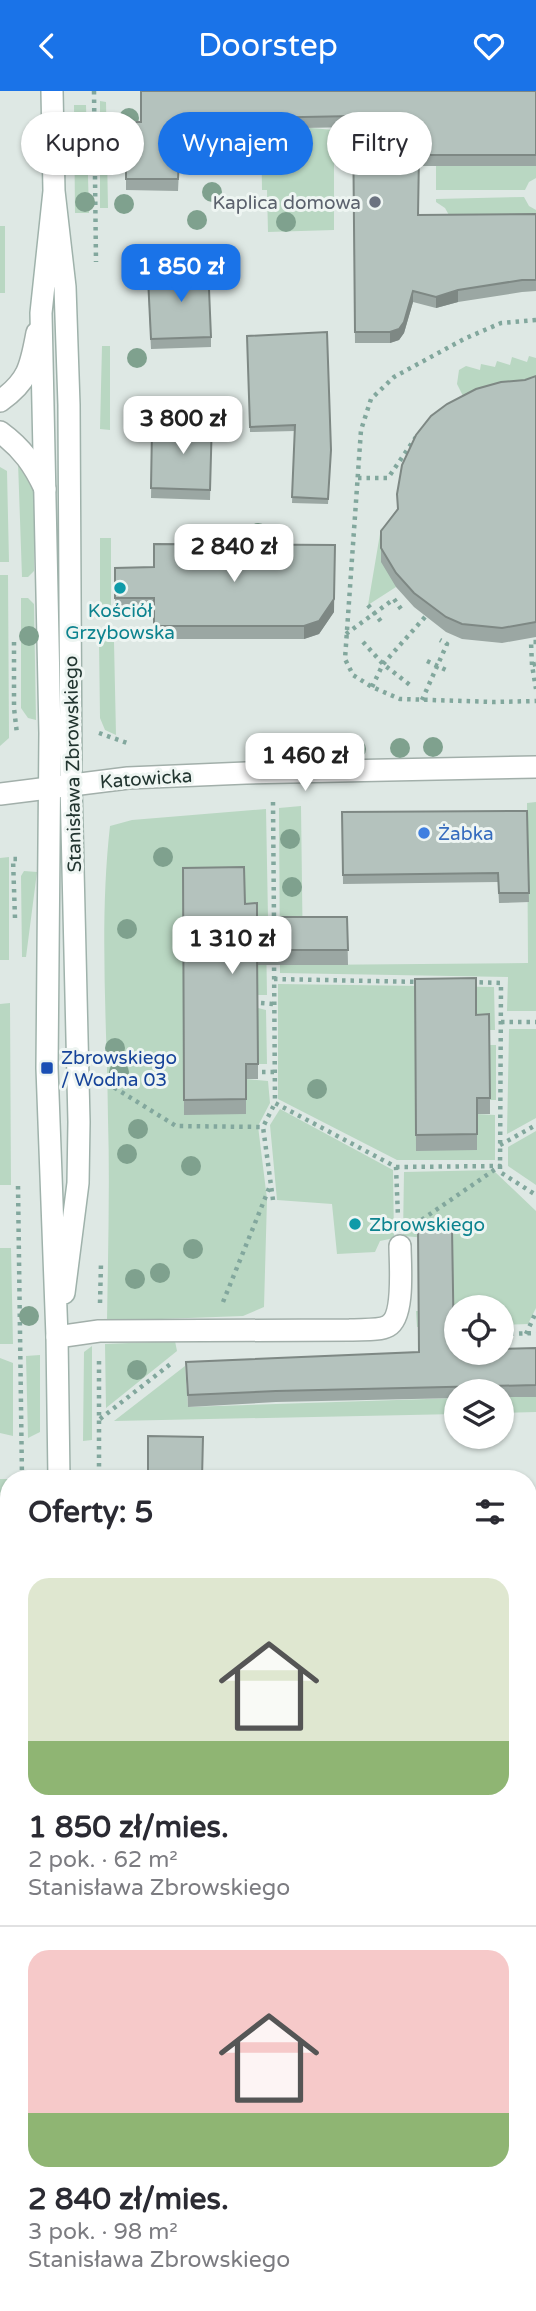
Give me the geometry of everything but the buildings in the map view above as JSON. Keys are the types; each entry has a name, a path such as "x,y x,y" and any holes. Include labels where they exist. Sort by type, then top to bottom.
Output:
{"street":[{"name":"Stanisława Zbrowskiego","path":"52,91 54,191 65,287 69,405 71,784 77,1002 78,1183 57,1337"},
{"name":"Stanisława Zbrowskiego","path":"54,191 41,313 49,787 47,1068 59,1470"},
{"path":"0,401 22,382 30,367 41,313"},
{"path":"0,432 16,444 34,465 45,489"},
{"name":"Katowicka","path":"0,793 128,778 234,773 536,767"},
{"path":"57,1337 99,1331 350,1330 388,1326 396,1318 400,1300 400,1241"}],"path":[{"path":"536,320 501,323 464,339 394,377 371,399 361,430 345,659 352,675 400,699 536,701"},
{"path":"358,478 388,478 420,432"},
{"path":"346,634 394,599 401,609"},
{"path":"368,605 383,624"},
{"path":"372,687 383,664 425,617"},
{"path":"422,701 447,644 440,640"},
{"path":"363,642 383,664 410,685"},
{"path":"536,642 531,642 536,689"},
{"path":"427,661 448,671"},
{"path":"96,732 126,744"},
{"path":"273,798 274,927"},
{"path":"273,1200 264,1127 275,1103 274,953"},
{"path":"274,979 421,982"},
{"path":"461,982 501,983 500,1172 536,1195"},
{"path":"261,1003 274,1004"},
{"path":"501,1022 536,1022"},
{"path":"493,1038 501,1038"},
{"path":"262,1072 274,1072"},
{"path":"100,1079 176,1126 264,1127"},
{"path":"275,1103 396,1167 500,1166"},
{"path":"491,1110 500,1110"},
{"path":"500,1145 536,1125"},
{"path":"400,1241 500,1166"},
{"path":"396,1167 400,1241"},
{"path":"212,1331 270,1186"},
{"path":"526,1334 536,1312"},
{"path":"514,1334 536,1333"}],"green space":[{"path":"100,101 106,102 106,112 100,112"},
{"path":"74,105 86,105 86,112 74,112"},
{"path":"313,128 327,129 327,175 334,175 334,230 268,232 267,190 262,190 262,175 313,175"},
{"path":"436,166 536,166 536,178 529,182 525,190 436,190"},
{"path":"75,175 88,175 89,213 75,213"},
{"path":"100,175 107,175 108,208 100,208"},
{"path":"524,197 529,206 536,210 536,217 450,217 445,208 436,202 436,199"},
{"path":"0,226 5,226 5,293 0,293"},
{"path":"102,346 110,346 110,430 100,429"},
{"path":"529,356 536,358 536,382 465,400 457,384 459,370 466,366 480,370 481,364 495,367 497,361 510,365 512,357 527,362"},
{"path":"18,462 34,492 34,571 28,577 22,577"},
{"path":"0,467 7,471 9,562 0,562"},
{"path":"381,528 386,539 396,587 368,605"},
{"path":"100,538 111,538 111,615 102,615 100,611"},
{"path":"0,575 8,575 9,738 0,746"},
{"path":"21,598 28,598 34,604 36,720 28,718 21,708"},
{"path":"99,641 114,642 116,735 105,730 100,718"},
{"path":"536,802 536,1011 507,1011 508,977 280,973 279,808 301,806 303,965 528,963 527,803"},
{"path":"266,809 268,918 245,919 183,883 184,1115 246,1079 268,1081 270,1103 258,1126 267,1199 264,1307 243,1316 107,1321 109,1169 104,936 110,826 132,820"},
{"path":"9,857 9,960 0,960 0,858"},
{"path":"24,871 37,872 26,957 22,957 21,876"},
{"path":"245,933 266,935 267,995 258,995 258,1008 266,1010 267,1064 246,1064"},
{"path":"278,984 494,987 495,1030 476,1030 477,1150 477,1114 495,1115 495,1160 397,1160 278,1099"},
{"path":"10,1003 11,1185 0,1185 0,1004"},
{"path":"509,1029 536,1029 536,1118 507,1134"},
{"path":"477,1045 496,1045 496,1100 477,1100"},
{"path":"280,1109 393,1170 394,1238 380,1241 375,1252 337,1254 332,1204 277,1200 270,1125"},
{"path":"536,1131 536,1185 508,1166 508,1147"},
{"path":"493,1170 536,1211 536,1308 528,1324 514,1325 514,1295 453,1295 452,1240 403,1236 404,1172"},
{"path":"0,1248 11,1248 13,1344 0,1344"},
{"path":"416,1311 444,1311 444,1326 417,1327"},
{"path":"175,1341 177,1351 106,1408 105,1344"},
{"path":"92,1346 92,1440 83,1441 84,1352"},
{"path":"40,1355 40,1432 28,1438 26,1356"},
{"path":"0,1358 13,1363 13,1436 0,1433"},
{"path":"185,1366 188,1407 444,1398 444,1414 114,1421"},
{"path":"514,1397 536,1397 536,1412 514,1413"}],"place":[{"name":"Kaplica domowa","path":"375,202"},
{"name":"Kościół Grzybowska","path":"120,588"},
{"name":"Żabka","path":"424,833"},
{"name":"Zbrowskiego / Wodna 03","path":"47,1068"},
{"name":"Zbrowskiego","path":"355,1224"}]}
